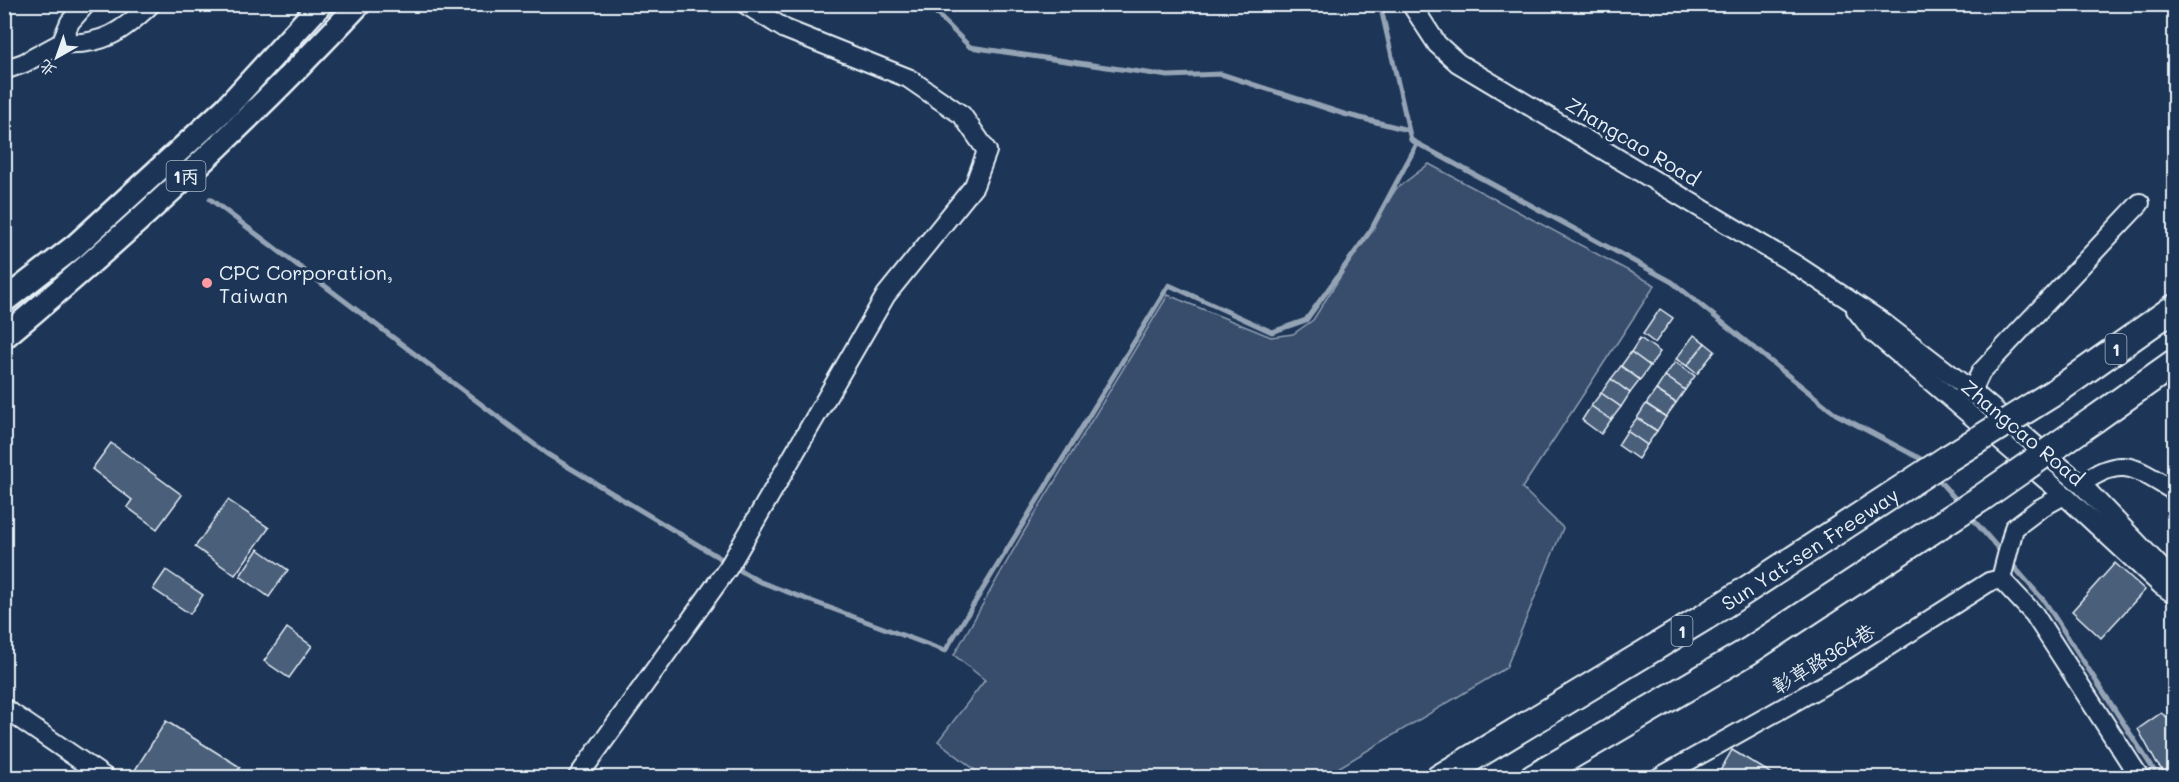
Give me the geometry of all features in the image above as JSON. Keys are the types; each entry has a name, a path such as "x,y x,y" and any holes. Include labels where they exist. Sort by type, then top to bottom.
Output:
{"highway":[{"name":"Sun Yat-sen Freeway","path":"1439,777 1705,617 1936,466 2058,390 2175,308"},
{"name":"1","path":"1533,777 1749,651 1970,506 2175,363"}],"main road":[{"name":"1丙","path":"4,301 75,246 226,108 321,4"},
{"name":"1丙","path":"4,337 128,230 279,90 358,4"},
{"path":"112,212 128,230"}],"street":[{"path":"61,43 70,22 86,4"},
{"path":"4,70 24,63 61,43 82,45 105,39 131,23 151,4"},
{"path":"577,777 731,563 886,296 974,186 987,151 962,115 908,78 785,29 745,4"},
{"name":"Zhangcao Road","path":"1411,4 1437,44 1458,63 1796,265 1848,300 1972,391 2081,484 2175,581"},
{"path":"1972,391 1981,372 2140,203"},
{"name":"Zhangcao Road","path":"1848,300 1874,333 2064,495 2161,585 2175,594"},
{"path":"2081,484 2103,468 2123,466 2139,470 2175,491"},
{"path":"2064,495 2039,509 2014,528 2002,575 2034,614 2140,777"},
{"name":"彰草路364巷","path":"1658,777 1854,668 2002,575"},
{"path":"4,708 106,777"}],"shaded area":[{"path":"1429,164 1655,285 1522,488 1563,528 1506,668 1323,777 984,777 938,741 985,680 954,655 1022,535 1168,295 1271,337 1293,334 1313,320 1396,189"}],"building":[{"path":"1660,309 1673,318 1655,343 1643,334"},
{"path":"1694,335 1705,343 1687,366 1676,359"},
{"path":"1640,338 1660,352 1650,366 1631,352"},
{"path":"1705,343 1715,351 1697,374 1687,366"},
{"path":"1631,352 1650,366 1640,380 1621,366"},
{"path":"1675,362 1695,376 1685,390 1665,376"},
{"path":"1621,366 1640,380 1630,393 1611,379"},
{"path":"1665,376 1685,390 1676,403 1656,390"},
{"path":"1611,379 1630,393 1621,407 1601,393"},
{"path":"1656,390 1676,403 1666,417 1646,404"},
{"path":"1601,393 1621,407 1611,420 1591,406"},
{"path":"1646,404 1666,417 1657,431 1637,418"},
{"path":"1591,406 1611,420 1601,434 1582,420"},
{"path":"1637,418 1657,431 1647,445 1627,431"},
{"path":"1627,431 1647,445 1638,459 1618,445"},
{"path":"111,443 182,495 157,529 127,507 132,500 92,469"},
{"path":"228,500 269,528 235,575 195,547"},
{"path":"258,549 288,570 269,597 240,576"},
{"path":"2115,563 2145,590 2101,638 2072,611"},
{"path":"166,570 203,595 190,614 153,589"},
{"path":"287,628 312,646 289,678 264,661"},
{"path":"2161,713 2174,722 2174,778 2167,775 2157,764 2138,729"},
{"path":"166,721 240,767 233,778 148,778 135,770"},
{"path":"1732,750 1779,778 1716,778"}],"waterway":[{"path":"916,4 935,12 970,47 1168,76 1221,74 1344,114 1408,130"},
{"path":"1380,4 1411,140 1672,282 1836,414 1921,459 1926,465"},
{"path":"210,199 547,454 758,581 945,651 1169,285 1272,332 1306,320 1371,230 1417,144"},
{"path":"1934,475 1960,504"},
{"path":"1970,516 2003,554"},
{"path":"2009,561 2045,602 2159,778"}],"place":[{"name":"CPC Corporation, Taiwan","path":"207,283"}]}
